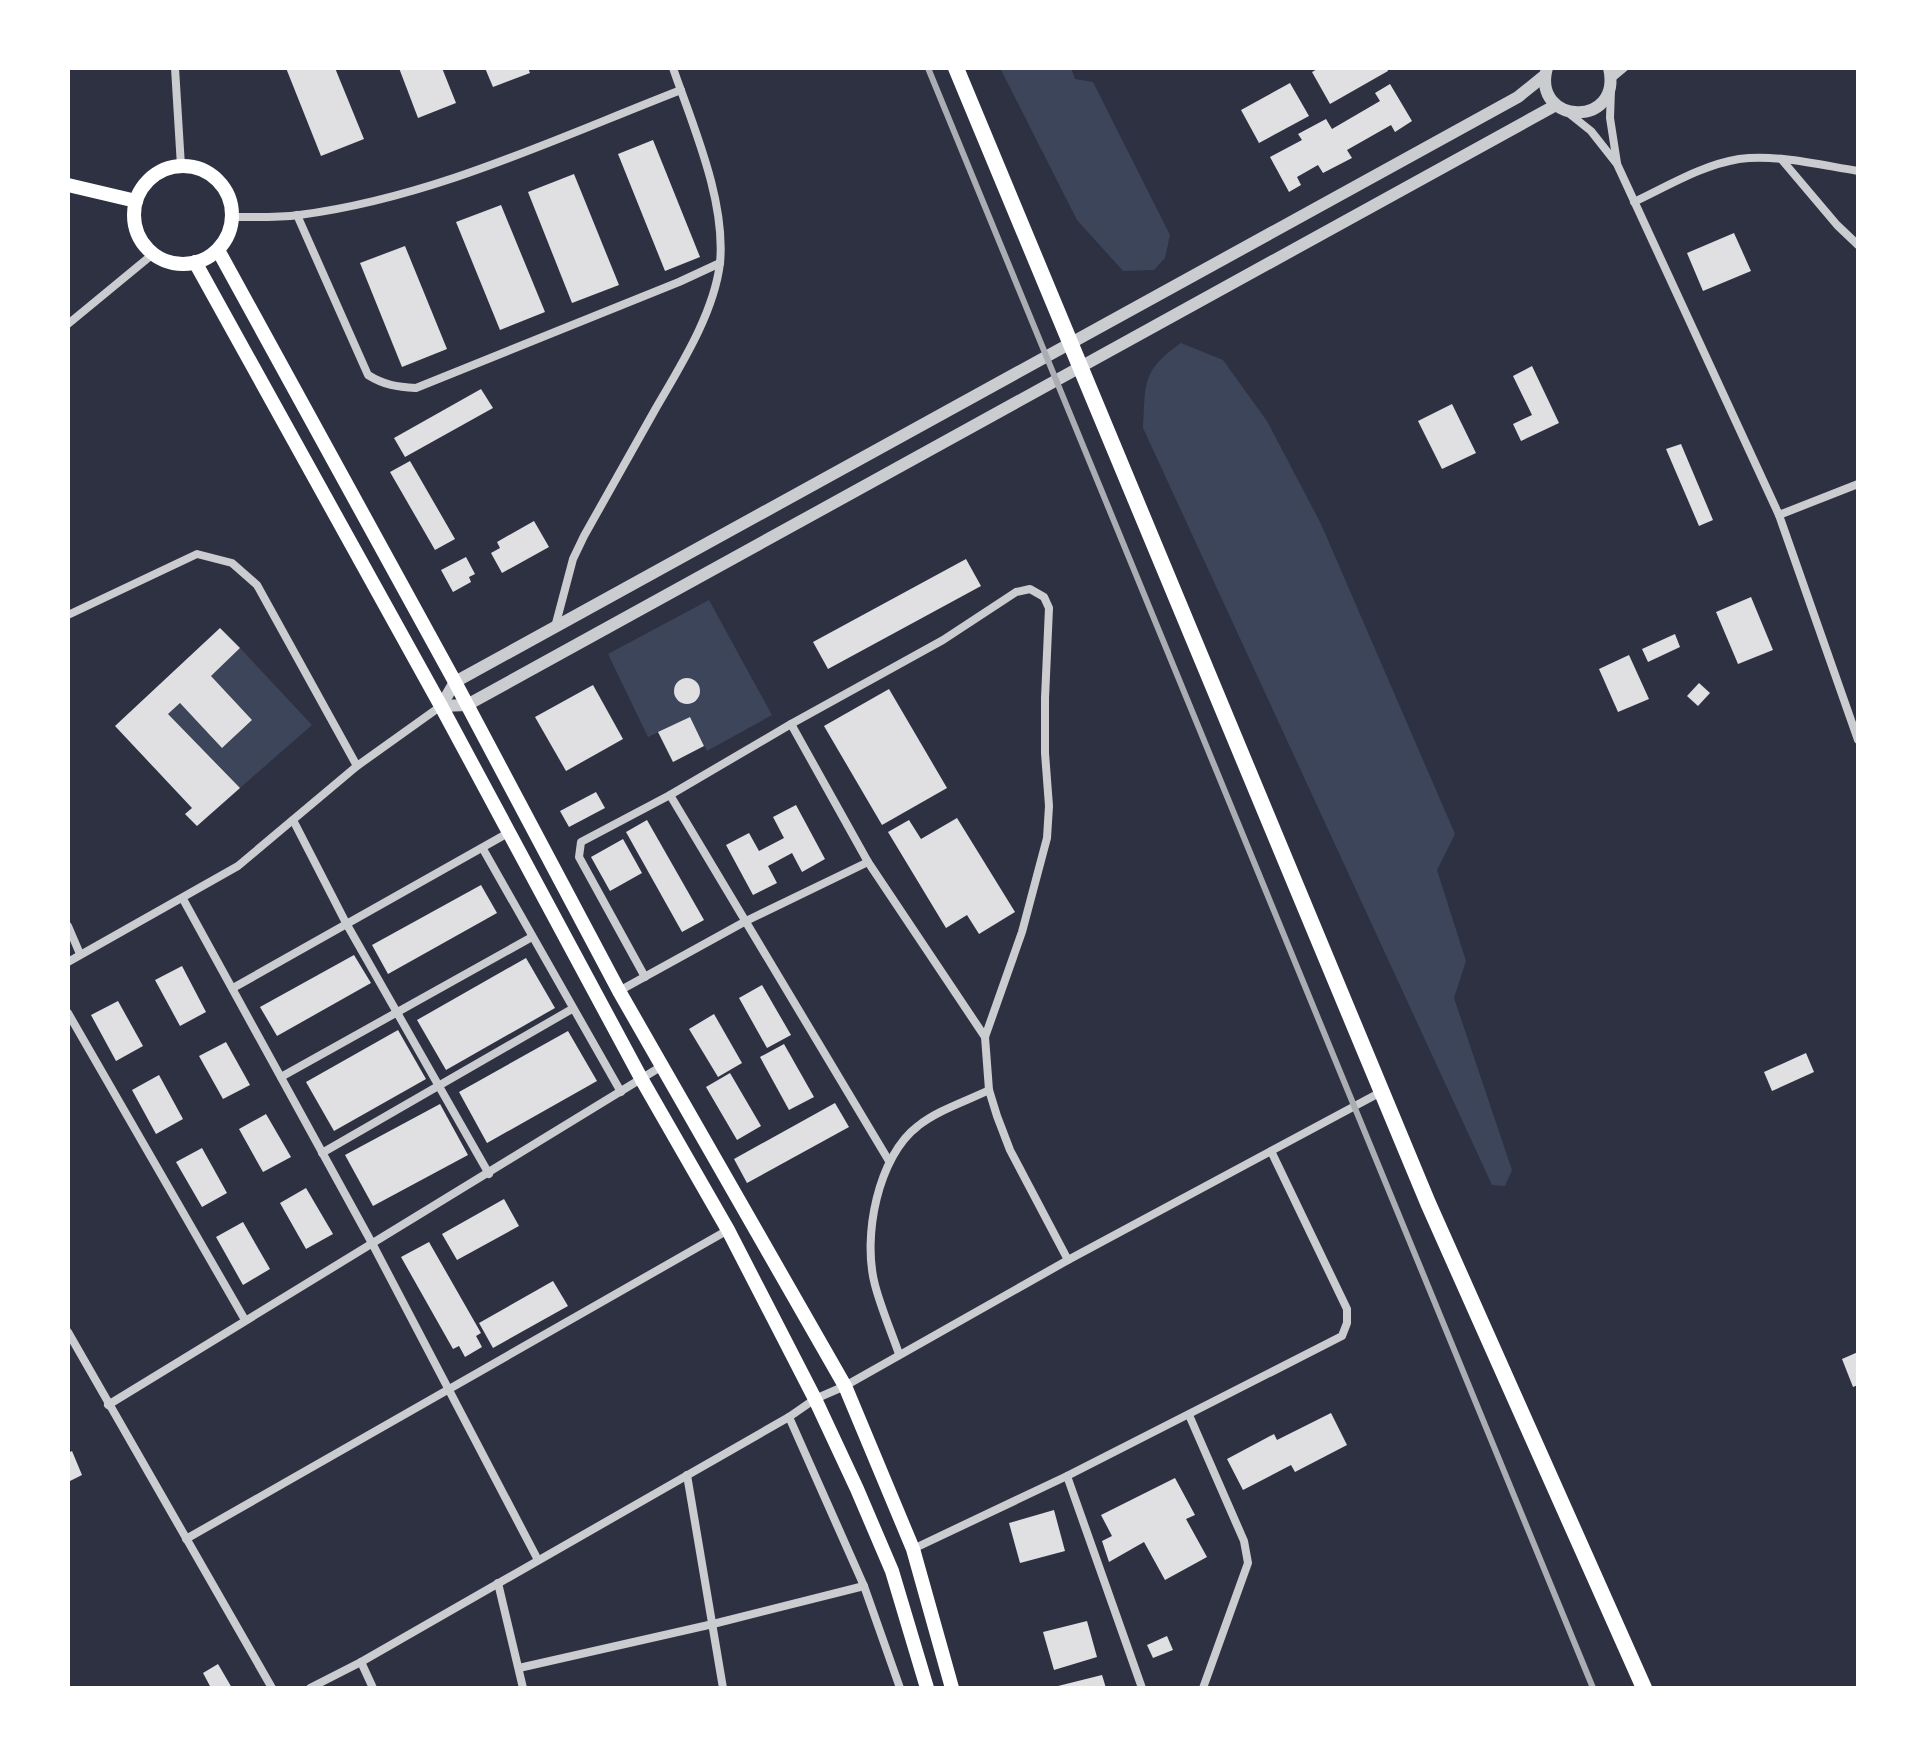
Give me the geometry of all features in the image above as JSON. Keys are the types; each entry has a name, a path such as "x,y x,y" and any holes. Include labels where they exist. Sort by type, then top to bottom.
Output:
{"highway":[{"path":"956,68 1428,1203 1644,1688"}],"main road":[{"path":"181,166 197,168 217,181 230,201 232,217 230,229 218,250 195,262 181,264 153,254 136,230 134,216 142,188 153,176 181,166"},
{"path":"68,185 136,201"},
{"path":"218,250 455,682 619,991 845,1386 913,1549 952,1688"},
{"path":"195,262 441,706 642,1080 728,1230 815,1399 892,1571 927,1688"}],"street":[{"path":"175,68 181,166"},
{"path":"555,627 579,547 693,343 720,263 718,217 713,191 673,68"},
{"path":"441,706 467,705 1080,366 1561,108 1588,112 1606,98 1611,78 1624,68"},
{"path":"68,962 238,866 357,766 441,706 455,682 1518,97 1546,72"},
{"path":"1546,72 1549,97 1591,131 1617,164 1779,515 1858,740"},
{"path":"1611,78 1610,118 1617,164"},
{"path":"232,217 297,215 391,197 457,177 681,90"},
{"path":"1634,202 1706,168 1740,159 1782,159 1858,171"},
{"path":"1782,159 1837,225 1858,245"},
{"path":"297,215 368,375 383,384 398,387 416,388 720,263"},
{"path":"68,324 153,254"},
{"path":"1779,515 1858,484"},
{"path":"68,615 197,554 232,563 257,585 357,766"},
{"path":"645,977 579,857 581,842 943,640 1016,592 1030,589 1044,597 1049,608 1045,698 1049,806 1047,838 1022,932 985,1037 989,1090 1010,1150 1068,1260"},
{"path":"791,724 868,862 985,1037"},
{"path":"670,795 889,1161"},
{"path":"293,820 346,923 489,1174"},
{"path":"233,988 508,833"},
{"path":"483,849 621,1092"},
{"path":"619,991 746,921 868,862"},
{"path":"183,899 373,1245 538,1560"},
{"path":"68,926 80,954"},
{"path":"281,1077 532,937"},
{"path":"322,1153 572,1009"},
{"path":"68,1013 245,1320"},
{"path":"108,1405 662,1066"},
{"path":"899,1354 874,1283 871,1252 872,1224 889,1161 919,1125 989,1090"},
{"path":"310,1688 361,1662 789,1417 815,1399 845,1386 1068,1260 1381,1092"},
{"path":"913,1549 1067,1476 1342,1336 1347,1323 1347,1309 1271,1151"},
{"path":"186,1539 728,1230"},
{"path":"68,1332 272,1688"},
{"path":"1189,1415 1244,1541 1248,1563 1203,1688"},
{"path":"789,1417 864,1586 900,1688"},
{"path":"687,1475 723,1688"},
{"path":"1067,1476 1142,1688"},
{"path":"498,1583 523,1688"},
{"path":"519,1668 864,1586"},
{"path":"361,1662 373,1688"}],"shaded area":[{"path":"1000,68 1071,68 1075,79 1093,82 1170,235 1165,258 1154,270 1123,271 1077,220"},
{"path":"1181,343 1223,360 1267,421 1321,524 1455,834 1437,870 1466,961 1454,998 1512,1170 1505,1186 1492,1185 1143,428 1146,389 1152,370"},
{"path":"709,600 772,715 707,751 690,717 648,737 608,654"},
{"path":"240,648 312,725 240,788 168,714 180,703 223,747 252,720 211,676"}],"building":[{"path":"286,68 335,68 364,139 321,156"},
{"path":"399,68 442,68 456,103 418,118"},
{"path":"485,68 528,68 530,73 493,87"},
{"path":"1319,68 1387,68 1388,71 1330,104 1312,72"},
{"path":"1290,83 1309,116 1259,143 1241,110"},
{"path":"1390,84 1412,121 1395,132 1391,125 1347,150 1352,158 1323,173 1318,165 1297,177 1301,185 1289,192 1270,157 1302,140 1298,134 1326,119 1332,129 1380,101 1375,93"},
{"path":"653,140 700,257 665,271 618,154"},
{"path":"574,174 619,285 572,303 528,192"},
{"path":"501,205 545,312 500,330 456,222"},
{"path":"1734,233 1751,271 1703,291 1687,253"},
{"path":"405,246 447,349 402,367 360,263"},
{"path":"1532,366 1559,423 1521,441 1513,424 1532,415 1513,376"},
{"path":"481,389 493,408 405,457 394,438"},
{"path":"1452,404 1476,453 1442,469 1418,421"},
{"path":"1681,444 1713,520 1699,526 1666,449"},
{"path":"410,461 455,539 435,550 390,472"},
{"path":"534,521 549,547 502,573 491,553 500,548 497,542"},
{"path":"466,557 475,574 469,577 471,582 453,592 441,570"},
{"path":"966,559 981,586 828,669 813,642"},
{"path":"1751,597 1773,650 1738,664 1716,612"},
{"path":"220,628 240,648 211,676 252,720 222,748 180,703 168,714 240,788 197,826 185,814 192,808 115,726"},
{"path":"1675,634 1680,647 1648,662 1642,649"},
{"path":"1629,655 1649,699 1618,712 1599,669"},
{"path":"687,678 696,682 700,691 696,700 687,704 678,700 674,691 678,682"},
{"path":"1699,683 1710,693 1698,706 1687,696"},
{"path":"593,685 623,739 566,771 535,717"},
{"path":"889,689 947,788 882,825 824,726"},
{"path":"690,717 704,746 673,762 658,732"},
{"path":"596,792 605,808 569,827 560,811"},
{"path":"796,805 825,859 802,872 792,853 768,866 777,883 753,895 726,845 749,833 759,851 784,838 773,817"},
{"path":"957,818 1015,912 979,934 967,915 946,928 888,832 909,820 921,839"},
{"path":"647,820 704,920 682,932 626,832"},
{"path":"623,839 642,873 610,891 591,857"},
{"path":"481,885 497,913 388,974 372,945"},
{"path":"354,955 371,983 277,1036 260,1007"},
{"path":"526,958 555,1008 446,1070 417,1020"},
{"path":"182,966 206,1012 180,1026 155,980"},
{"path":"762,985 791,1035 767,1048 739,998"},
{"path":"118,1001 143,1046 116,1061 91,1015"},
{"path":"714,1014 742,1063 718,1077 689,1029"},
{"path":"398,1030 426,1079 334,1131 306,1082"},
{"path":"568,1031 597,1081 487,1143 459,1092"},
{"path":"226,1042 250,1085 223,1099 199,1056"},
{"path":"784,1044 814,1097 789,1110 760,1057"},
{"path":"1806,1053 1814,1072 1772,1091 1764,1072"},
{"path":"730,1073 761,1126 737,1140 706,1087"},
{"path":"159,1075 183,1119 156,1134 132,1090"},
{"path":"835,1103 849,1127 747,1183 734,1159"},
{"path":"440,1104 468,1155 373,1206 345,1155"},
{"path":"266,1114 291,1157 263,1172 239,1129"},
{"path":"202,1148 227,1193 202,1207 176,1162"},
{"path":"306,1188 333,1234 306,1249 280,1203"},
{"path":"504,1199 519,1226 457,1260 442,1234"},
{"path":"243,1222 270,1269 243,1285 216,1237"},
{"path":"429,1242 481,1333 476,1336 482,1347 465,1357 459,1346 453,1349 401,1257"},
{"path":"553,1281 568,1306 493,1348 479,1323"},
{"path":"1858,1352 1858,1385 1853,1387 1842,1359"},
{"path":"1331,1413 1347,1445 1295,1472 1291,1465 1243,1490 1227,1459 1274,1434 1277,1440"},
{"path":"72,1451 82,1475 68,1482 68,1453"},
{"path":"1175,1478 1195,1515 1186,1519 1207,1557 1165,1580 1144,1542 1109,1562 1102,1541 1112,1536 1101,1515"},
{"path":"1054,1510 1065,1551 1020,1563 1009,1523"},
{"path":"1087,1621 1097,1657 1054,1670 1043,1632"},
{"path":"1167,1636 1173,1650 1153,1658 1147,1645"},
{"path":"218,1664 232,1688 211,1688 203,1673"},
{"path":"1102,1675 1106,1688 1054,1687"}],"railway":[{"path":"928,68 1593,1688"}]}
